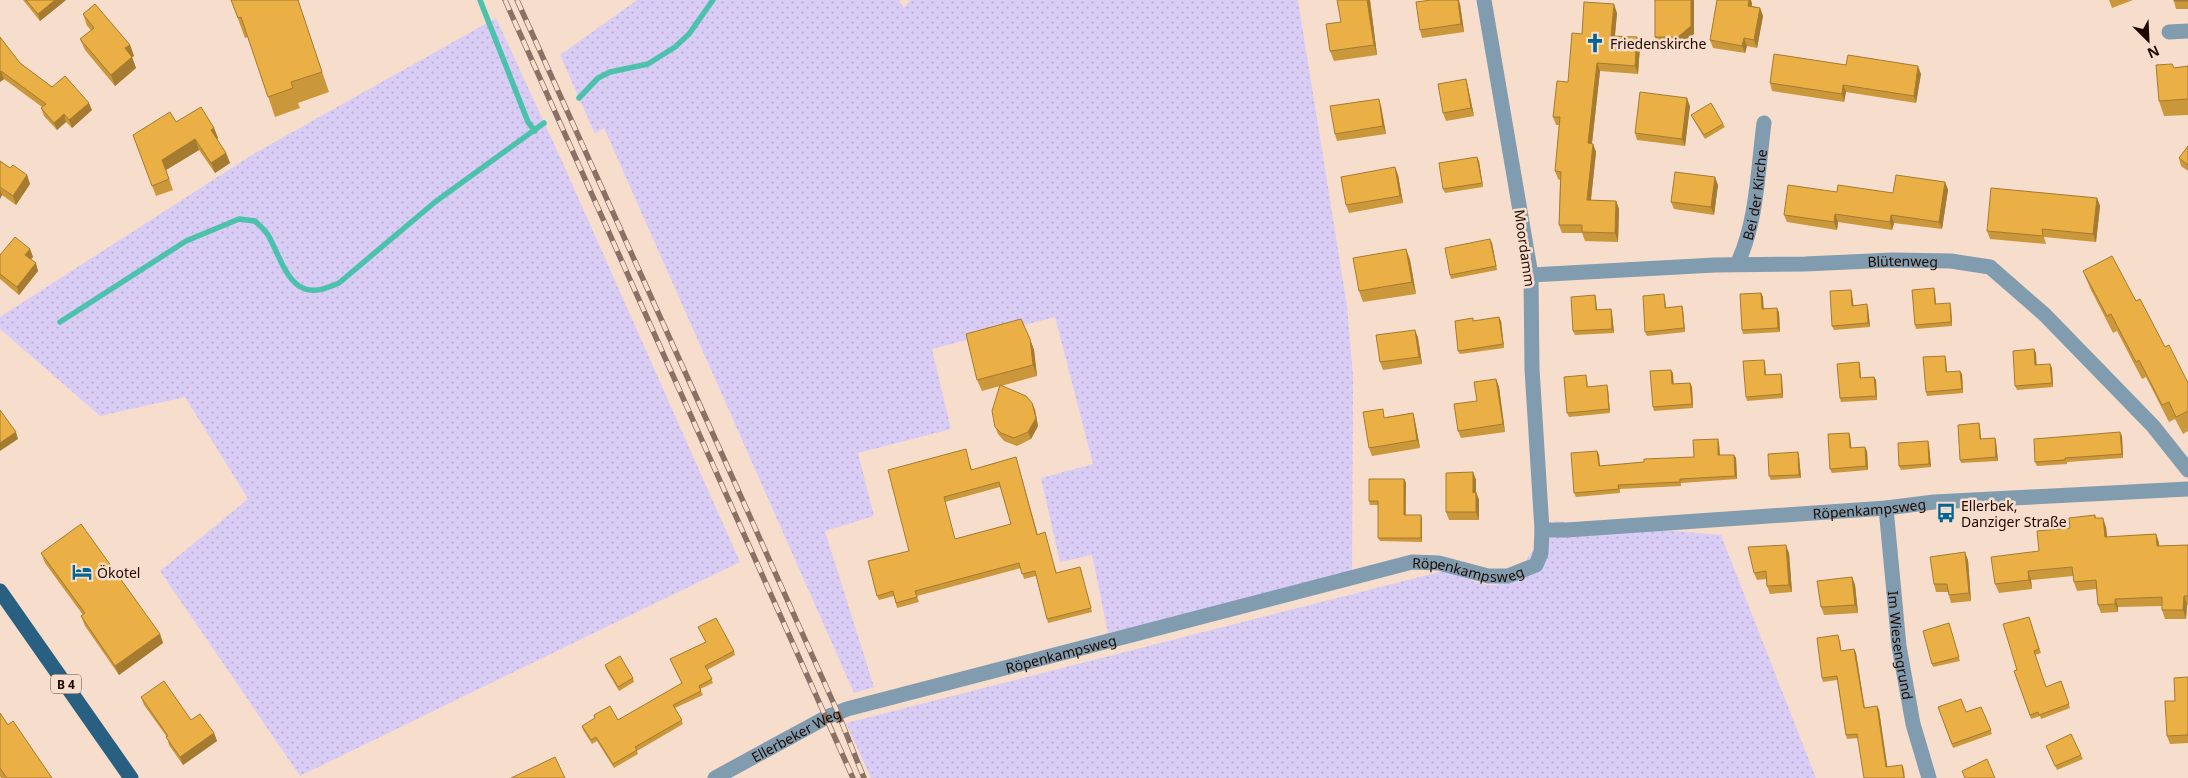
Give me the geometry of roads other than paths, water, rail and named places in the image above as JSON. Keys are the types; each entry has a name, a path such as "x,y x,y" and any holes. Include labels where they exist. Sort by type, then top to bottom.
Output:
{"main road":[{"name":"B 4","path":"0,590 131,778"}],"street":[{"name":"Moordamm","path":"1484,0 1531,275 1532,369 1542,530"},
{"path":"2169,32 2188,31"},
{"name":"Bei der Kirche","path":"1737,264 1744,249 1750,225 1764,123"},
{"name":"Blütenweg","path":"1531,275 1737,264 1805,264 1892,260 1952,261 1990,267 2044,315 2146,420 2188,470"},
{"name":"Röpenkampsweg","path":"882,700 1412,562 1439,563 1488,576 1508,576 1536,565 1541,553 1542,530 1886,508 1934,502 2188,489"},
{"name":"Im Wiesengrund","path":"1886,508 1899,646 1913,724 1929,778"},
{"name":"Ellerbeker Weg","path":"715,778 827,717 848,708 882,700"}],"waterway":[{"path":"480,0 528,122 535,131"},
{"path":"579,98 598,78 610,72 648,64 675,47 689,34 713,0"},
{"path":"60,322 186,241 239,219 255,221 265,231 287,273 298,285 305,289 314,290 339,283 435,202 544,123"}],"railway":[{"path":"505,0 853,778"},
{"path":"517,0 838,713 864,778"}],"place":[{"name":"Friedenskirche","path":"1595,43"},
{"name":"Ellerbek, Danziger Straße","path":"1946,513"},
{"name":"Ökotel","path":"82,572"}]}
